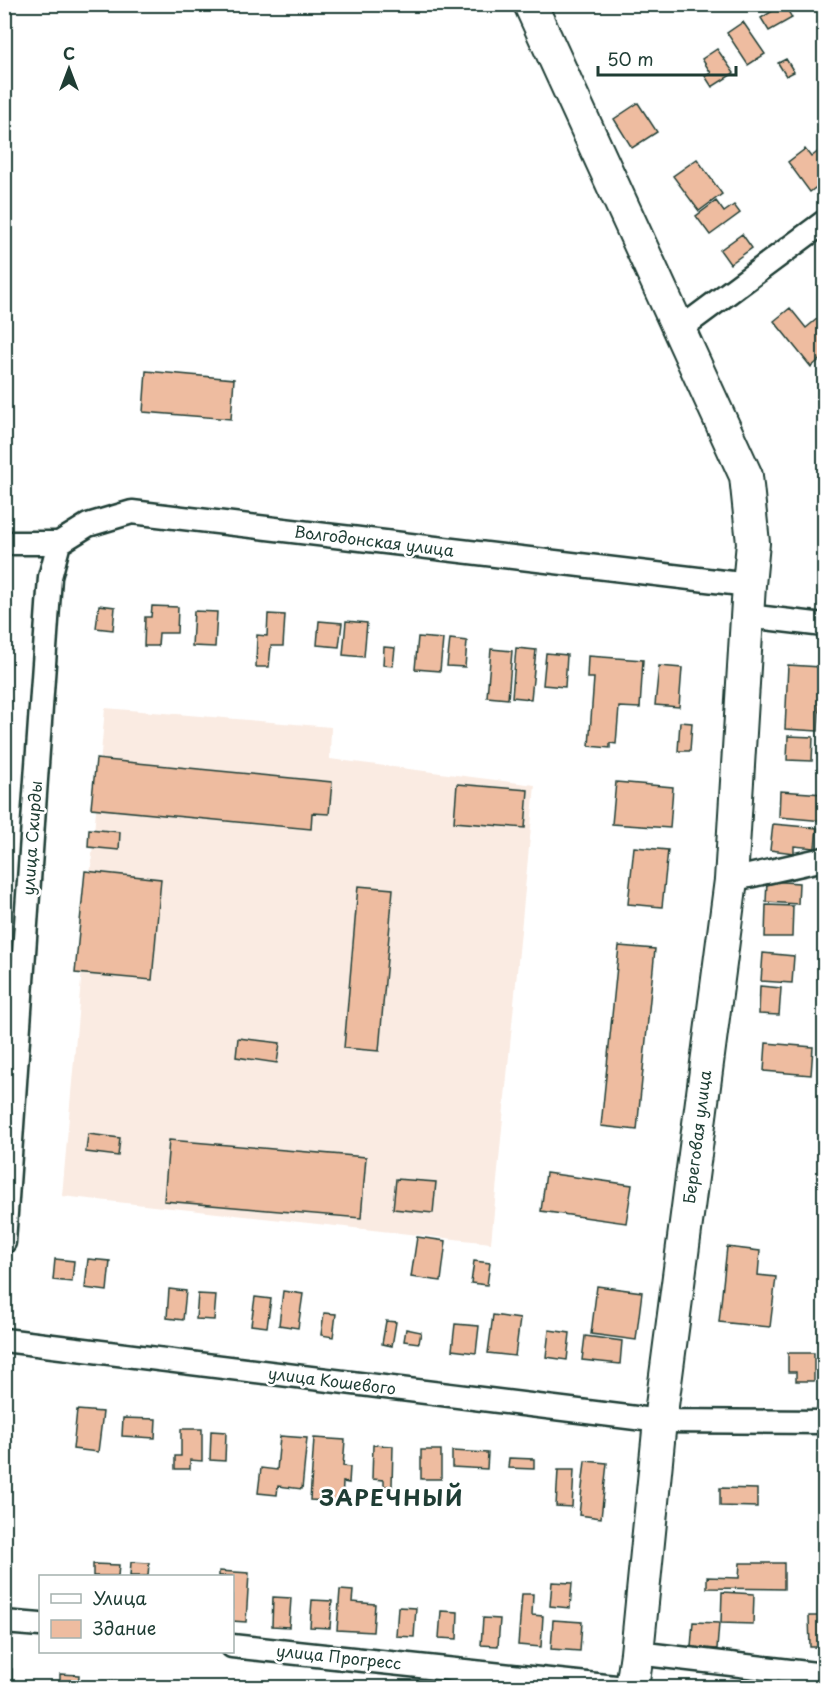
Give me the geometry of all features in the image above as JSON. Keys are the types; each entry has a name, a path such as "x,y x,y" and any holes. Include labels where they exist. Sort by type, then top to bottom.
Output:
{"main road":[{"name":"Береговая улица","path":"530,4 746,476 753,543 731,880 660,1421 632,1688"}],"street":[{"path":"680,329 825,222"},
{"name":"Волгодонская улица","path":"59,543 88,525 132,512 749,585"},
{"path":"4,543 59,543"},
{"name":"улица Скирды","path":"4,1242 8,1122 50,577 59,543"},
{"path":"747,616 825,625"},
{"path":"731,880 825,859"},
{"name":"улица Кошевого","path":"4,1340 660,1421 825,1422"},
{"path":"4,1622 39,1625"},
{"name":"улица Прогресс","path":"234,1646 625,1688"},
{"path":"637,1653 825,1675"}],"shaded area":[{"path":"105,708 331,727 330,759 535,785 491,1243 62,1196"}],"building":[{"path":"784,4 792,18 769,31 761,18"},
{"path":"743,22 765,54 748,65 727,33"},
{"path":"717,49 734,73 712,87 705,76 711,73 702,59"},
{"path":"786,59 794,72 786,76 778,63"},
{"path":"638,103 657,132 632,148 614,119"},
{"path":"824,147 824,184 823,182 810,192 788,162 805,149 811,157"},
{"path":"697,159 722,194 699,211 673,176"},
{"path":"716,201 724,212 734,205 740,213 710,235 696,216"},
{"path":"742,234 752,248 730,264 720,250"},
{"path":"790,308 806,328 824,313 824,356 811,367 774,321"},
{"path":"146,371 234,379 231,419 143,412"},
{"path":"99,605 115,607 113,630 96,628"},
{"path":"152,606 178,607 177,633 159,633 158,646 144,646 145,617 151,617"},
{"path":"194,611 217,612 215,647 192,646"},
{"path":"268,614 285,615 283,646 271,646 269,667 256,667 257,635 267,636"},
{"path":"319,621 342,623 339,647 317,645"},
{"path":"346,621 367,623 364,657 343,655"},
{"path":"418,637 443,639 440,671 415,669"},
{"path":"450,639 467,641 465,667 447,666"},
{"path":"384,647 395,648 393,666 383,665"},
{"path":"516,648 536,650 531,699 512,697"},
{"path":"491,649 512,651 508,699 487,697"},
{"path":"546,653 567,655 565,687 543,685"},
{"path":"588,656 643,660 640,708 619,707 616,744 610,743 610,748 589,746 594,678 587,678"},
{"path":"788,665 821,667 818,731 785,729"},
{"path":"659,666 682,668 679,707 655,705"},
{"path":"680,722 692,723 690,751 678,751"},
{"path":"788,736 813,737 812,761 787,760"},
{"path":"96,759 332,782 329,814 312,813 311,829 91,808"},
{"path":"616,782 673,787 670,828 612,824"},
{"path":"457,784 528,790 525,828 454,822"},
{"path":"780,791 824,794 824,821 779,817"},
{"path":"773,824 817,828 815,848 794,846 794,853 770,850"},
{"path":"89,829 120,832 119,850 88,847"},
{"path":"634,847 668,850 662,907 628,904"},
{"path":"85,871 161,879 152,980 75,973"},
{"path":"767,881 799,883 798,904 766,902"},
{"path":"358,886 393,889 379,1051 344,1048"},
{"path":"766,905 793,906 792,937 765,937"},
{"path":"619,946 655,949 637,1130 601,1126"},
{"path":"763,953 794,956 792,983 761,981"},
{"path":"760,986 781,988 779,1015 759,1014"},
{"path":"238,1038 280,1043 277,1063 236,1057"},
{"path":"766,1043 813,1047 811,1075 764,1071"},
{"path":"88,1134 120,1138 118,1156 86,1152"},
{"path":"169,1140 366,1157 361,1218 164,1201"},
{"path":"546,1173 632,1185 626,1223 541,1211"},
{"path":"396,1179 436,1182 433,1213 393,1209"},
{"path":"417,1237 446,1241 441,1281 411,1277"},
{"path":"727,1247 760,1251 758,1275 776,1277 770,1327 719,1322"},
{"path":"55,1259 74,1261 72,1282 53,1280"},
{"path":"88,1259 110,1261 107,1291 85,1288"},
{"path":"474,1261 490,1263 487,1285 471,1283"},
{"path":"597,1286 642,1292 636,1340 591,1334"},
{"path":"169,1289 186,1291 183,1320 167,1318"},
{"path":"283,1291 303,1294 298,1328 279,1325"},
{"path":"198,1294 216,1295 214,1320 196,1319"},
{"path":"255,1297 271,1299 267,1327 251,1325"},
{"path":"324,1313 336,1314 333,1337 321,1335"},
{"path":"493,1315 520,1319 515,1356 488,1353"},
{"path":"386,1321 396,1322 392,1346 382,1344"},
{"path":"455,1324 479,1326 476,1353 452,1350"},
{"path":"406,1329 421,1332 419,1343 404,1341"},
{"path":"549,1330 570,1333 567,1360 546,1357"},
{"path":"585,1336 622,1341 620,1364 582,1360"},
{"path":"788,1353 814,1353 814,1381 796,1381 796,1372 788,1372"},
{"path":"823,1361 824,1387 822,1387"},
{"path":"77,1410 103,1412 98,1452 73,1449"},
{"path":"123,1418 156,1419 155,1438 122,1436"},
{"path":"181,1429 202,1429 202,1461 190,1460 190,1469 175,1469 175,1456 181,1456"},
{"path":"211,1431 226,1432 225,1461 210,1460"},
{"path":"280,1436 307,1438 302,1489 278,1486 277,1495 258,1493 261,1468 277,1470"},
{"path":"314,1438 345,1440 343,1466 350,1467 349,1483 343,1482 342,1502 310,1500"},
{"path":"373,1445 393,1446 392,1486 384,1486 384,1480 372,1479"},
{"path":"421,1450 441,1450 441,1479 421,1479"},
{"path":"452,1451 488,1453 487,1469 452,1467"},
{"path":"509,1458 534,1459 534,1469 508,1468"},
{"path":"585,1461 607,1463 601,1518 579,1515"},
{"path":"558,1470 574,1470 572,1507 556,1506"},
{"path":"720,1488 757,1489 757,1507 720,1506"},
{"path":"131,1562 149,1563 148,1575 130,1575"},
{"path":"740,1563 784,1563 784,1589 707,1588 707,1577 739,1578"},
{"path":"93,1564 119,1565 118,1575 93,1575"},
{"path":"219,1571 249,1573 246,1622 234,1621 234,1575 219,1575"},
{"path":"552,1582 572,1583 570,1608 550,1606"},
{"path":"340,1590 353,1591 352,1602 375,1604 373,1632 337,1630"},
{"path":"722,1592 754,1594 753,1624 721,1623"},
{"path":"522,1594 533,1594 532,1615 543,1616 541,1647 518,1645"},
{"path":"273,1597 291,1598 289,1627 272,1626"},
{"path":"312,1600 332,1601 330,1628 310,1627"},
{"path":"398,1607 416,1608 414,1637 396,1636"},
{"path":"441,1611 458,1612 457,1639 439,1638"},
{"path":"809,1616 824,1616 824,1647 810,1647"},
{"path":"483,1618 500,1619 498,1646 481,1645"},
{"path":"553,1620 582,1622 580,1651 551,1649"},
{"path":"693,1622 719,1623 717,1649 691,1647"},
{"path":"4,1668 12,1669 12,1684 27,1685 27,1688 4,1688"},
{"path":"60,1674 79,1675 78,1688 50,1688 50,1686 60,1686"},
{"path":"103,1681 123,1682 123,1688 103,1688"}],"district":[{"name":"ЗАРЕЧНЫЙ","path":"392,1498"}]}
